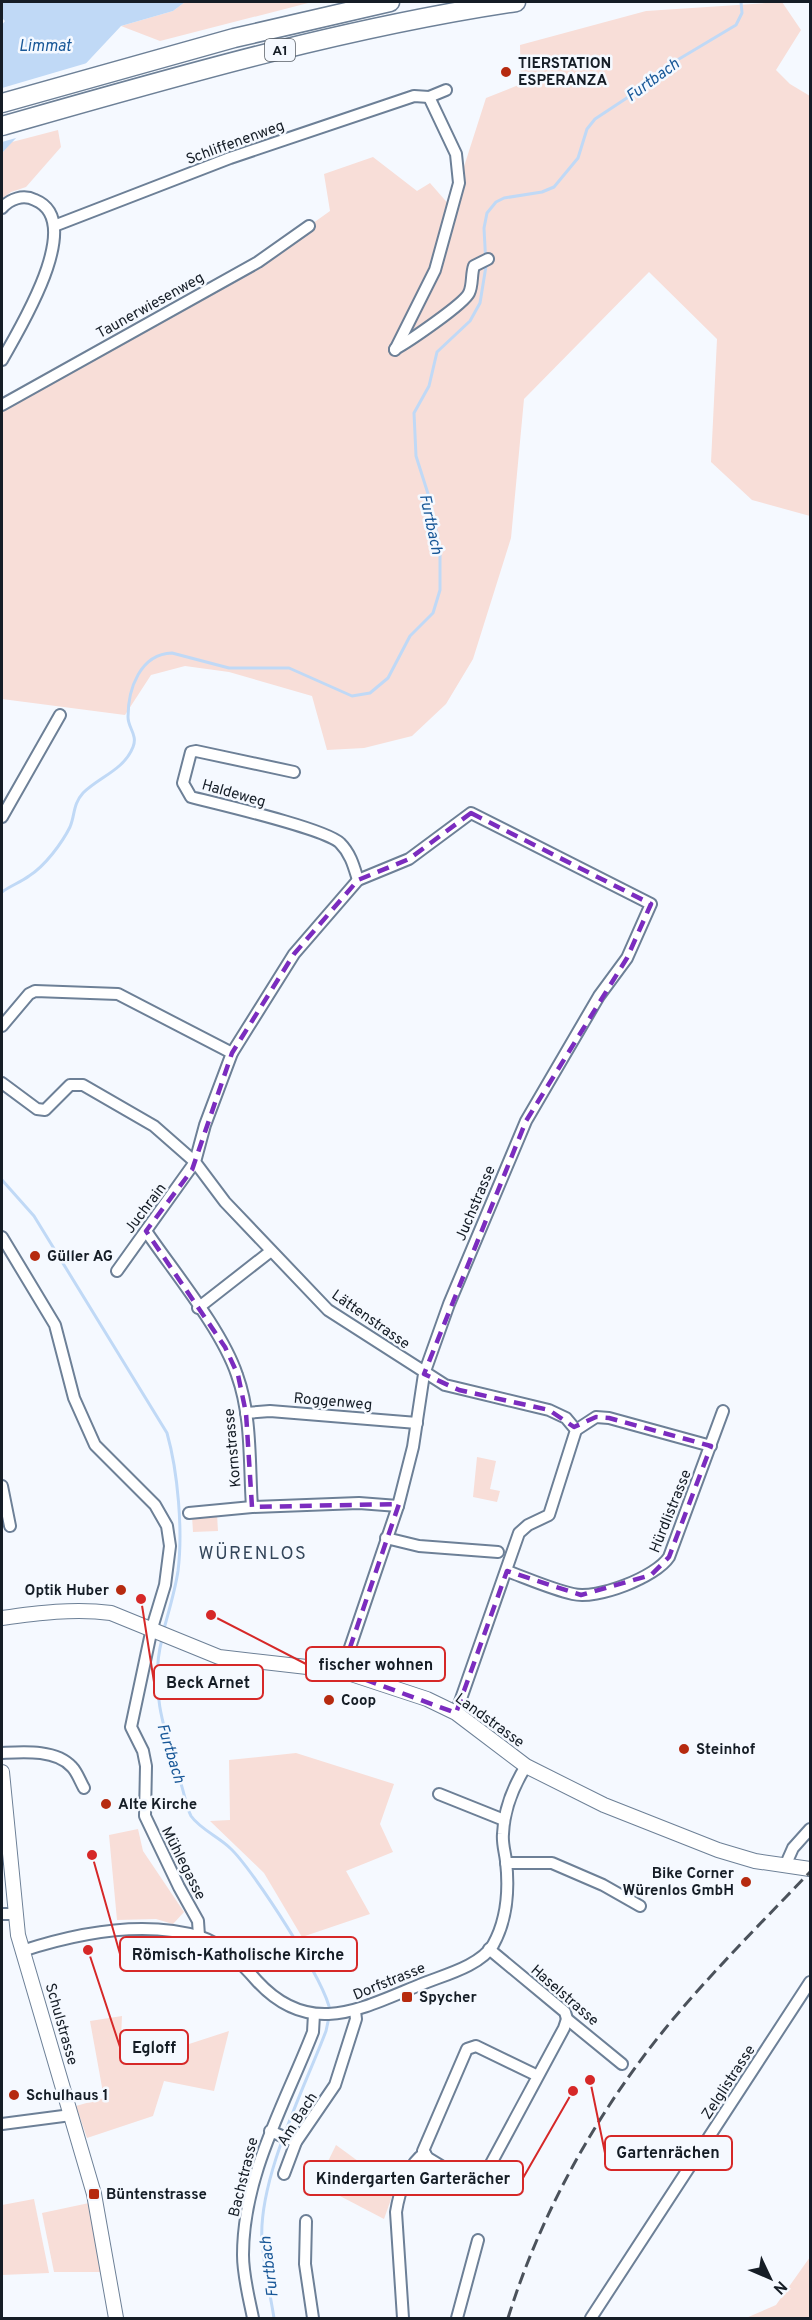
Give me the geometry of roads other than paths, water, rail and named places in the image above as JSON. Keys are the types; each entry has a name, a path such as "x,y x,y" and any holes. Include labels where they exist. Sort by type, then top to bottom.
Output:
{"highway":[{"name":"A1","path":"2,102 244,35 390,2"},
{"name":"A1","path":"2,126 292,47 398,23 516,2"}],"main road":[{"name":"Landstrasse","path":"2,1618 36,1613 96,1611 111,1613 157,1634 219,1657 342,1671 427,1699 456,1713 526,1766 604,1805 679,1836 755,1861 810,1869"},
{"name":"Schulstrasse","path":"2,1772 8,1914 22,1951 94,2194 116,2319"}],"street":[{"name":"Schliffenenweg","path":"54,226 230,158 414,96 429,97 446,90"},
{"path":"429,97 459,163 459,183 435,270 395,350 419,335 468,294 474,266 484,260"},
{"path":"2,208 17,198 32,198 47,208 54,226 39,293 2,360"},
{"name":"Taunerwiesenweg","path":"2,405 258,262 309,226"},
{"path":"2,817 60,715"},
{"name":"Haldeweg","path":"294,772 196,751 191,752 183,783 191,797 316,832 338,841 347,850 358,880"},
{"name":"Juchstrasse","path":"342,1671 398,1506 417,1423 424,1374 449,1304 526,1121 599,996 627,958 651,904 471,813 421,851 380,872 358,880"},
{"path":"195,1162 205,1125 232,1053 294,954 358,880"},
{"path":"2,1026 29,994 35,991 118,994 232,1053"},
{"name":"Lättenstrasse","path":"2,1083 37,1109 45,1110 70,1085 83,1085 154,1126 195,1162 225,1202 328,1310 424,1374 459,1390 549,1410 566,1418 576,1430"},
{"name":"Juchrain","path":"117,1271 195,1162"},
{"name":"Kornstrasse","path":"146,1232 225,1347 238,1375 246,1413 252,1507 359,1503 398,1506"},
{"name":"Mühlegasse","path":"2,1237 55,1325 74,1398 95,1445 155,1505 164,1519 170,1546 168,1568 157,1634 131,1719 131,1727 143,1751 146,1766 145,1816 178,1887 198,1921 199,1936"},
{"path":"198,1308 272,1251"},
{"name":"Roggenweg","path":"246,1413 270,1411 417,1423"},
{"name":"Hürdlistrasse","path":"507,1571 581,1595 632,1583 651,1575 669,1557 723,1411"},
{"path":"456,1713 519,1533 528,1525 545,1519 552,1509 576,1430 596,1417 609,1418 711,1446"},
{"path":"2,1486 9,1526"},
{"path":"189,1514 252,1507"},
{"path":"386,1538 419,1546 498,1552"},
{"path":"2,1753 33,1752 65,1760 72,1767 84,1788"},
{"path":"489,1949 504,1914 506,1863 502,1837 504,1820 514,1788 526,1766"},
{"path":"439,1794 504,1820"},
{"path":"785,1866 793,1848 810,1829"},
{"path":"506,1863 552,1863 603,1885 640,1906"},
{"name":"Dorfstrasse","path":"22,1951 114,1931 147,1929 199,1936 227,1951 274,1997 299,2012 336,2014 355,2011 461,1968 489,1949"},
{"name":"Haselstrasse","path":"489,1949 565,2012 567,2019 622,2064"},
{"name":"Zelglistrasse","path":"591,2319 810,1982"},
{"name":"Am Bach","path":"284,2174 294,2141 335,2085 356,2019 355,2011"},
{"name":"Bachstrasse","path":"253,2319 243,2255 257,2172 318,2014"},
{"path":"538,2076 476,2046 467,2049 423,2151 474,2186 481,2182 538,2076 567,2019"},
{"path":"2,2124 70,2115"},
{"path":"273,2132 294,2141"},
{"path":"403,2319 396,2212 399,2198 417,2158 425,2153"},
{"path":"306,2221 305,2264 313,2319"},
{"path":"457,2319 478,2240"}],"water":[{"name":"Limmat","path":"2,2 185,2 173,11 121,26 2,153 2,25 5,21 2,18"}],"waterway":[{"name":"Furtbach","path":"2,892 35,872 47,860 70,827 76,805 83,793 124,762 129,755 134,743 128,717 130,695 138,675 152,659 172,653 229,668 289,668 352,696 370,693 388,678 410,636 433,613 440,590 440,550 430,500 416,456 414,413 429,386 437,352 470,321 480,303 486,266 484,228 487,213 496,202 504,198 542,192 554,187 578,158 587,129 595,119 651,82 669,65 736,25 742,13 741,2"},
{"name":"Furtbach","path":"2,1180 34,1216 167,1433 177,1483 180,1538 177,1578 164,1629"},
{"name":"Furtbach","path":"162,1639 157,1676 160,1711 189,1812 199,1825 230,1848 255,1878 303,1953 330,2011"},
{"name":"Furtbach","path":"274,2318 262,2241 267,2190 284,2134 326,2031 329,2017"}],"railway":[{"path":"508,2318 522,2277 556,2198 598,2122 622,2086 647,2051 690,1999 810,1872"}],"place":[{"name":"TIERSTATION ESPERANZA","path":"506,72"},
{"name":"Güller AG","path":"35,1256"},
{"name":"Optik Huber","path":"121,1590"},
{"name":"Beck Arnet","path":"141,1599"},
{"name":"fischer wohnen","path":"211,1615"},
{"name":"Coop","path":"329,1700"},
{"name":"Steinhof","path":"684,1749"},
{"name":"Alte Kirche","path":"106,1804"},
{"name":"Römisch-Katholische Kirche","path":"92,1855"},
{"name":"Bike Corner Würenlos GmbH","path":"746,1882"},
{"name":"Egloff","path":"88,1950"},
{"name":"Spycher","path":"407,1997"},
{"name":"Gartenrächen","path":"590,2080"},
{"name":"Kindergarten Garterächer","path":"573,2091"},
{"name":"Schulhaus 1","path":"14,2095"},
{"name":"Büntenstrasse","path":"94,2194"}],"district":[{"name":"WÜRENLOS","path":"253,1553"}]}
